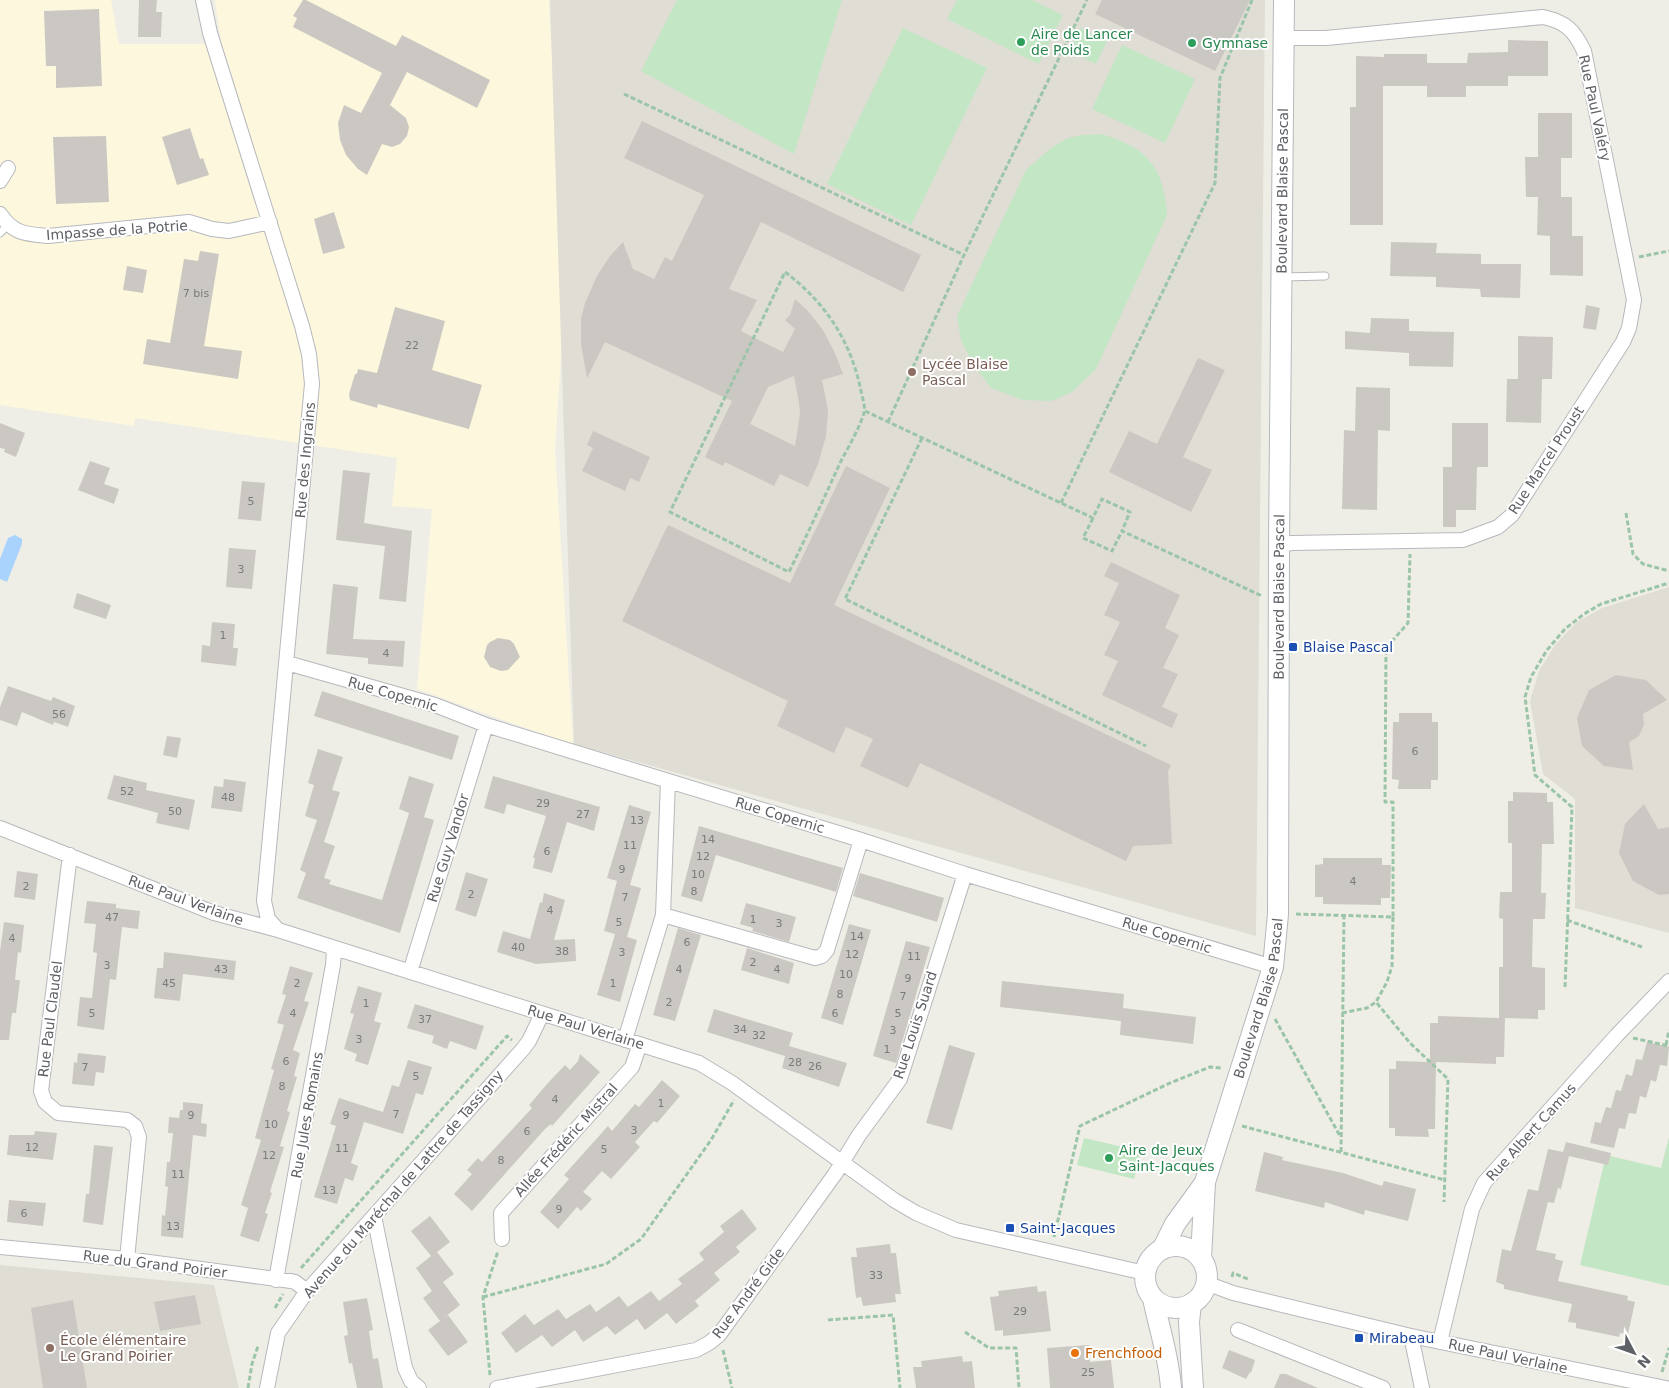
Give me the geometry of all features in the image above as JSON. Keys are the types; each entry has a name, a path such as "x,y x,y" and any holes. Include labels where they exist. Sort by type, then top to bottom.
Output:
{"street":[{"name":"Rue des Ingrains","path":"203,0 210,33 302,326 309,354 312,384 264,901 268,919 278,930"},
{"name":"Boulevard Blaise Pascal","path":"1206,1283 1205,1266 1201,1258 1205,1182 1273,967 1278,914 1284,0"},
{"name":"Rue Paul Valéry","path":"1284,38 1326,38 1543,17 1565,25 1577,35 1584,51 1634,300 1629,328"},
{"path":"0,181 8,168"},
{"name":"Impasse de la Potrie","path":"3,224 27,235 48,236 188,222 212,230 229,231 270,222"},
{"name":"Rue Marcel Proust","path":"1279,545 1292,543 1463,540 1498,527 1512,515 1623,342 1629,328"},
{"name":"Rue Copernic","path":"287,663 435,705 486,725 861,840 965,874 1273,967"},
{"name":"Rue Guy Vandor","path":"410,972 486,725"},
{"path":"625,1040 663,916 668,781"},
{"name":"Rue Paul Verlaine","path":"0,828 214,912 278,930 700,1064 716,1072 894,1200 916,1213 956,1230 1146,1274"},
{"path":"663,916 815,958 822,956 827,950 861,840"},
{"name":"Rue Paul Claudel","path":"70,855 41,1091 45,1102 58,1113 127,1120 135,1126 139,1137 127,1259"},
{"name":"Rue Louis Suard","path":"842,1163 859,1135 900,1079 965,874"},
{"name":"Rue Jules Romains","path":"276,1280 333,965 334,949"},
{"name":"Rue Albert Camus","path":"1440,1342 1472,1209 1484,1183 1669,981"},
{"name":"Avenue du Maréchal de Lattre de Tassigny","path":"267,1388 278,1333 307,1291 523,1049 542,1014"},
{"name":"Allée Frédéric Mistral","path":"502,1239 501,1213 632,1067 640,1044"},
{"name":"Rue André Gide","path":"494,1383 696,1350 709,1343 719,1335 842,1163"},
{"name":"Boulevard Blaise Pascal","path":"1146,1274 1149,1262 1163,1248 1175,1224 1205,1182"},
{"path":"374,1216 405,1368 411,1381 420,1388"},
{"path":"1163,1248 1178,1246 1187,1248 1201,1258"},
{"name":"Rue du Grand Poirier","path":"0,1247 127,1259 295,1282 307,1291"},
{"path":"1146,1274 1147,1288 1153,1298 1170,1367 1171,1388"},
{"path":"1153,1298 1165,1306 1174,1308 1191,1304 1198,1298 1206,1283"},
{"name":"Rue Paul Verlaine","path":"1206,1283 1233,1293 1619,1384 1661,1387"},
{"path":"1191,1304 1189,1322 1193,1388"},
{"path":"1238,1330 1383,1388"},
{"path":"1411,1336 1422,1388"}],"lane":[{"path":"1282,277 1325,276"}],"path":[{"path":"888,422 964,255 1087,0"},
{"path":"1061,503 1215,183 1220,78 1252,0"},
{"path":"624,94 964,255"},
{"path":"1626,260 1669,251"},
{"path":"785,272 814,297 842,337 851,354 858,375 865,411 789,572 670,512 785,272"},
{"path":"865,411 1093,518"},
{"path":"922,438 844,600 1146,746"},
{"path":"1102,499 1130,512 1122,531 1112,551 1084,538 1102,499"},
{"path":"1626,513 1633,554 1643,564 1669,571"},
{"path":"1122,531 1279,603"},
{"path":"1342,1013 1367,1008 1376,1002 1387,982 1392,966 1393,802 1385,802 1386,648 1408,623 1411,541"},
{"path":"1565,987 1572,807 1535,775 1525,697 1531,678 1547,650 1565,629 1601,604 1669,583"},
{"path":"1278,914 1392,917"},
{"path":"1340,1152 1344,915"},
{"path":"1568,920 1642,946"},
{"path":"1263,998 1341,1137"},
{"path":"1376,1002 1410,1043 1448,1078 1444,1202"},
{"path":"1618,1035 1667,1046 1669,1030"},
{"path":"301,1268 507,1036 516,1044"},
{"path":"1050,1252 1080,1126 1170,1083 1210,1067 1240,1070"},
{"path":"483,1297 606,1264 641,1239 711,1140 740,1089"},
{"path":"1224,1122 1445,1180"},
{"path":"494,1383 483,1297 502,1239"},
{"path":"1228,1290 1233,1273 1254,1282"},
{"path":"828,1320 893,1314 900,1388"},
{"path":"965,1332 989,1348 1016,1348 1019,1388"},
{"path":"719,1335 732,1388"},
{"path":"1661,1387 1669,1348"}],"shaded area":[{"path":"0,0 111,0 119,44 196,44 221,42 215,0 549,0 556,138 562,342 555,448 573,745 417,689 432,509 392,506 397,458 135,418 134,426 0,405"},
{"name":"Lycée Blaise Pascal","path":"550,0 1265,0 1256,936 574,744"},
{"path":"1669,587 1669,933 1575,908 1575,799 1543,774 1530,701 1539,671 1555,645 1577,622 1602,608"},
{"path":"0,1265 214,1285 239,1388 0,1388"}],"green space":[{"path":"677,0 842,0 794,154 641,71"},
{"name":"Aire de Lancer de Poids","path":"957,0 1032,0 1063,15 1039,64 947,19"},
{"path":"903,28 987,68 911,225 827,184"},
{"path":"1080,28 1107,41 1096,64 1069,51"},
{"path":"1122,45 1195,79 1165,143 1092,109"},
{"path":"1101,134 1130,145 1150,161 1162,184 1167,215 1096,369 1072,392 1052,401 1023,400 991,388 973,364 961,340 957,316 1026,170 1051,148 1068,138"},
{"path":"1669,1137 1669,1286 1580,1265 1606,1155 1661,1168"},
{"name":"Aire de Jeux Saint-Jacques","path":"1084,1138 1141,1151 1134,1179 1077,1165"}],"water":[{"path":"15,535 22,539 22,544 7,582 0,579 0,559 8,538"}],"building":[{"path":"139,0 157,0 156,12 162,12 161,37 138,37"},
{"path":"303,0 396,46 402,35 490,80 477,108 407,72 390,105 406,118 409,127 407,136 400,144 392,147 382,144 367,175 358,169 346,155 340,140 338,123 344,105 361,113 382,73 293,27 297,18 293,16"},
{"name":"Gymnase","path":"1102,0 1250,0 1215,71 1095,14"},
{"path":"99,9 102,86 56,88 56,66 46,66 44,11"},
{"path":"1508,40 1548,41 1548,76 1508,76 1508,86 1466,86 1466,97 1427,97 1427,86 1383,86 1383,225 1350,225 1350,107 1356,107 1356,56 1384,57 1384,54 1427,54 1427,63 1467,63 1468,53 1508,52"},
{"path":"1538,113 1572,113 1572,158 1561,158 1561,197 1572,197 1572,236 1583,236 1583,276 1550,275 1550,236 1537,235 1538,197 1526,197 1525,157 1538,157"},
{"path":"642,121 921,255 903,292 761,222 729,289 757,300 741,331 783,352 795,329 785,320 790,315 795,299 807,310 823,330 843,374 822,380 828,410 826,436 818,464 808,487 780,474 774,486 725,462 723,466 705,457 732,401 605,342 587,378 581,344 581,319 585,303 597,276 610,256 623,242 633,269 654,279 665,257 672,261 704,195 624,158","holes":["794,376 800,414 795,446 750,424 768,387"]},
{"path":"190,128 200,159 203,158 209,175 177,185 162,137"},
{"path":"106,136 109,202 56,204 53,137"},
{"path":"334,212 345,248 323,254 314,219"},
{"path":"1391,242 1437,243 1436,253 1481,254 1481,264 1521,264 1520,298 1481,297 1480,289 1436,287 1436,277 1390,276"},
{"path":"200,251 219,254 204,346 242,351 238,379 143,364 147,339 170,343 184,259 198,261"},
{"path":"127,266 147,270 143,293 123,290"},
{"path":"1586,305 1600,308 1596,330 1583,328"},
{"path":"395,307 445,321 432,370 482,385 469,429 378,404 377,408 350,400 349,394 358,369 377,373"},
{"path":"1371,318 1409,319 1409,331 1454,332 1453,367 1409,366 1409,353 1345,349 1345,331 1370,333"},
{"path":"1518,336 1553,337 1552,379 1542,379 1541,423 1506,422 1507,379 1518,379"},
{"path":"1198,358 1225,370 1183,457 1212,470 1191,512 1109,472 1129,431 1157,444"},
{"path":"1356,387 1390,388 1390,431 1378,430 1377,510 1342,509 1344,430 1355,431"},
{"path":"0,423 25,433 16,457 4,452 5,449 0,448"},
{"path":"1452,423 1488,423 1488,467 1477,467 1476,510 1456,510 1456,527 1443,527 1443,467 1452,467"},
{"path":"593,431 650,457 639,482 630,478 625,491 582,471 593,448 587,445"},
{"path":"90,461 110,468 104,484 119,489 114,504 78,490"},
{"path":"846,466 890,488 834,605 1171,765 1168,771 1172,844 1133,846 1126,861 920,763 908,788 860,766 873,739 846,727 834,753 777,726 788,701 622,621 668,525 790,583"},
{"path":"343,470 370,473 364,523 412,531 406,602 379,599 385,546 336,540"},
{"path":"242,481 265,483 261,521 238,519"},
{"path":"229,548 256,550 252,589 226,587"},
{"path":"1111,562 1180,595 1165,628 1179,635 1163,668 1178,674 1162,707 1178,714 1172,728 1102,695 1118,661 1104,655 1120,622 1104,615 1119,583 1104,576"},
{"path":"333,584 358,587 353,639 405,641 403,667 368,664 368,658 326,654"},
{"path":"77,593 111,605 106,619 73,608"},
{"path":"212,622 235,624 233,648 238,648 236,666 201,662 202,645 210,646"},
{"path":"498,638 510,640 520,657 508,670 501,671 490,667 484,657 487,645"},
{"path":"1616,675 1646,680 1667,700 1643,714 1644,725 1639,736 1629,742 1633,770 1604,766 1582,746 1577,718 1589,690"},
{"path":"8,686 51,701 53,697 75,706 68,727 54,722 53,725 22,712 17,726 0,720 0,707"},
{"path":"322,691 459,736 452,760 314,716"},
{"path":"1399,713 1432,713 1432,722 1438,722 1438,780 1431,780 1431,789 1398,789 1399,780 1392,779 1393,722 1399,722"},
{"path":"167,736 181,738 177,758 163,755"},
{"path":"318,749 343,757 332,790 340,792 324,842 335,846 324,878 331,880 329,884 382,900 409,813 399,809 409,776 434,784 424,817 434,820 400,933 297,898 306,873 300,870 317,820 305,816 314,785 308,783"},
{"path":"114,775 147,783 146,790 195,800 189,830 156,823 158,813 107,799"},
{"path":"493,776 600,807 594,831 567,822 552,873 533,868 535,858 533,858 546,816 507,804 504,814 484,808"},
{"path":"224,779 246,782 242,812 211,808 214,786 223,787"},
{"path":"1513,792 1547,793 1547,802 1553,802 1554,844 1542,844 1541,893 1546,893 1545,919 1533,919 1532,967 1545,968 1545,1010 1538,1010 1538,1019 1505,1018 1504,1057 1496,1057 1496,1064 1436,1062 1435,1129 1428,1129 1429,1137 1395,1136 1395,1128 1389,1128 1389,1069 1396,1069 1396,1061 1430,1062 1430,1023 1438,1023 1438,1016 1499,1018 1499,967 1503,967 1503,919 1499,918 1500,892 1512,892 1512,843 1508,843 1508,801 1513,801"},
{"path":"1644,804 1658,829 1669,827 1669,894 1659,895 1633,881 1619,853 1625,824"},
{"path":"629,805 651,812 630,885 641,888 627,937 637,940 620,1002 597,995 615,934 604,931 617,881 607,878"},
{"path":"699,826 843,868 836,892 716,855 702,902 681,896"},
{"path":"1323,858 1382,858 1382,865 1391,865 1390,898 1381,898 1381,905 1323,904 1323,897 1315,897 1315,865 1323,864"},
{"path":"17,871 38,874 35,900 14,897"},
{"path":"466,872 488,879 476,917 455,910"},
{"path":"860,873 944,898 937,922 853,896"},
{"path":"544,893 565,900 554,940 575,939 576,961 536,964 497,952 503,931 530,939"},
{"path":"87,901 116,904 116,908 140,911 138,929 122,927 116,980 110,979 104,1030 77,1026 80,997 92,998 97,953 93,952 96,924 84,923"},
{"path":"746,903 796,917 789,942 752,931 753,928 740,924"},
{"path":"4,922 24,925 21,953 18,952 15,980 20,980 16,1013 12,1013 9,1040 0,1040 0,951"},
{"path":"849,924 871,930 843,1025 821,1018"},
{"path":"678,928 701,935 675,1021 653,1015"},
{"path":"906,941 930,947 896,1063 873,1056"},
{"path":"747,948 794,963 789,984 741,970"},
{"path":"164,952 236,961 234,980 183,974 180,1001 154,998 157,968 163,968"},
{"path":"290,966 313,973 304,1001 309,1002 293,1050 300,1053 294,1076 297,1077 287,1111 290,1112 280,1146 284,1147 270,1192 272,1193 265,1213 268,1214 259,1242 240,1236 248,1208 241,1205 261,1140 255,1138 274,1070 271,1069 284,1025 277,1023 286,995 282,994"},
{"path":"1002,981 1124,994 1123,1008 1196,1017 1193,1044 1120,1035 1121,1021 1000,1007"},
{"path":"358,986 382,993 374,1021 381,1023 368,1065 355,1061 357,1054 344,1049 354,1014 350,1013"},
{"path":"415,1004 484,1026 476,1050 450,1041 447,1049 432,1043 434,1036 407,1028"},
{"path":"714,1009 793,1033 789,1046 847,1063 839,1087 782,1068 785,1056 707,1032"},
{"path":"1647,1042 1669,1047 1667,1066 1660,1065 1656,1082 1651,1080 1646,1098 1640,1096 1636,1114 1629,1113 1625,1129 1619,1128 1614,1148 1590,1143 1595,1122 1601,1123 1606,1107 1611,1108 1616,1090 1621,1091 1626,1074 1632,1076 1636,1059 1642,1060"},
{"path":"949,1045 975,1053 952,1130 926,1123"},
{"path":"78,1053 106,1056 104,1073 96,1072 94,1086 72,1084 74,1062 77,1063"},
{"path":"580,1054 600,1072 552,1126 551,1124 545,1129 472,1211 454,1194 472,1174 467,1170 478,1158 482,1162 532,1108 529,1105 548,1083 565,1065 570,1070 578,1061"},
{"path":"408,1060 432,1067 423,1095 416,1093 403,1134 364,1122 351,1163 358,1166 353,1181 345,1178 337,1204 314,1197 336,1126 330,1124 339,1098 383,1112 392,1085 399,1087"},
{"path":"662,1080 680,1096 657,1123 654,1121 635,1142 640,1147 611,1179 602,1171 583,1192 592,1199 581,1211 577,1207 558,1229 540,1212 569,1179 564,1175 608,1126 612,1131 635,1104 639,1107"},
{"path":"183,1102 203,1104 201,1123 207,1124 206,1137 193,1135 183,1238 161,1236 162,1215 165,1216 168,1187 165,1186 167,1162 170,1162 173,1133 168,1133 169,1117 179,1118 180,1110 183,1110"},
{"path":"35,1131 57,1133 53,1160 7,1155 9,1135 34,1135"},
{"path":"1566,1142 1611,1153 1608,1165 1569,1156 1561,1189 1558,1188 1554,1203 1548,1202 1536,1250 1556,1254 1555,1259 1563,1261 1558,1281 1628,1296 1627,1300 1635,1302 1628,1334 1620,1333 1619,1337 1576,1328 1576,1323 1568,1322 1572,1304 1504,1289 1504,1285 1496,1282 1502,1249 1511,1251 1528,1189 1538,1191 1548,1149 1563,1152"},
{"path":"94,1145 113,1147 103,1225 83,1222 86,1194 89,1194"},
{"path":"1264,1152 1283,1157 1282,1160 1343,1173 1382,1186 1384,1181 1416,1189 1408,1221 1365,1210 1364,1215 1325,1202 1324,1208 1255,1191"},
{"path":"9,1200 46,1203 43,1226 7,1222"},
{"path":"742,1209 757,1229 736,1247 740,1252 714,1273 720,1280 695,1301 699,1306 676,1324 667,1313 645,1330 637,1319 615,1335 607,1326 583,1342 575,1330 552,1347 542,1335 516,1353 501,1333 525,1314 534,1325 558,1309 566,1319 590,1304 596,1312 619,1296 628,1307 651,1291 659,1301 682,1284 678,1279 704,1260 699,1253 724,1232 720,1226"},
{"path":"430,1216 450,1242 437,1252 454,1274 443,1282 460,1305 440,1321 423,1298 432,1291 416,1268 431,1256 411,1231"},
{"path":"890,1244 891,1253 896,1253 901,1294 895,1294 896,1302 863,1306 861,1297 856,1298 851,1257 857,1257 856,1248"},
{"path":"1037,1286 1038,1292 1046,1291 1051,1331 1003,1336 1003,1330 995,1331 990,1297 999,1296 998,1291"},
{"path":"195,1295 201,1324 160,1331 154,1302"},
{"path":"367,1298 373,1330 369,1331 373,1359 378,1358 383,1388 357,1388 352,1363 349,1364 344,1336 348,1335 343,1302"},
{"path":"73,1300 87,1388 43,1388 31,1308"},
{"path":"448,1315 468,1342 448,1356 428,1330"},
{"path":"1089,1345 1090,1362 1111,1360 1114,1388 1050,1388 1047,1348"},
{"path":"1229,1350 1255,1360 1251,1373 1246,1379 1222,1368"},
{"path":"962,1356 963,1362 972,1361 975,1388 916,1388 913,1367 922,1367 921,1361"},
{"path":"1280,1374 1286,1374 1318,1388 1274,1388"}],"place":[{"name":"Aire de Lancer de Poids","path":"1021,42"},
{"name":"Gymnase","path":"1192,43"},
{"name":"Lycée Blaise Pascal","path":"912,372"},
{"name":"Blaise Pascal","path":"1293,647"},
{"name":"Aire de Jeux Saint-Jacques","path":"1109,1158"},
{"name":"Saint-Jacques","path":"1010,1228"},
{"name":"Mirabeau","path":"1359,1338"},
{"name":"École élémentaire Le Grand Poirier","path":"50,1348"},
{"name":"Frenchfood","path":"1075,1353"}]}
